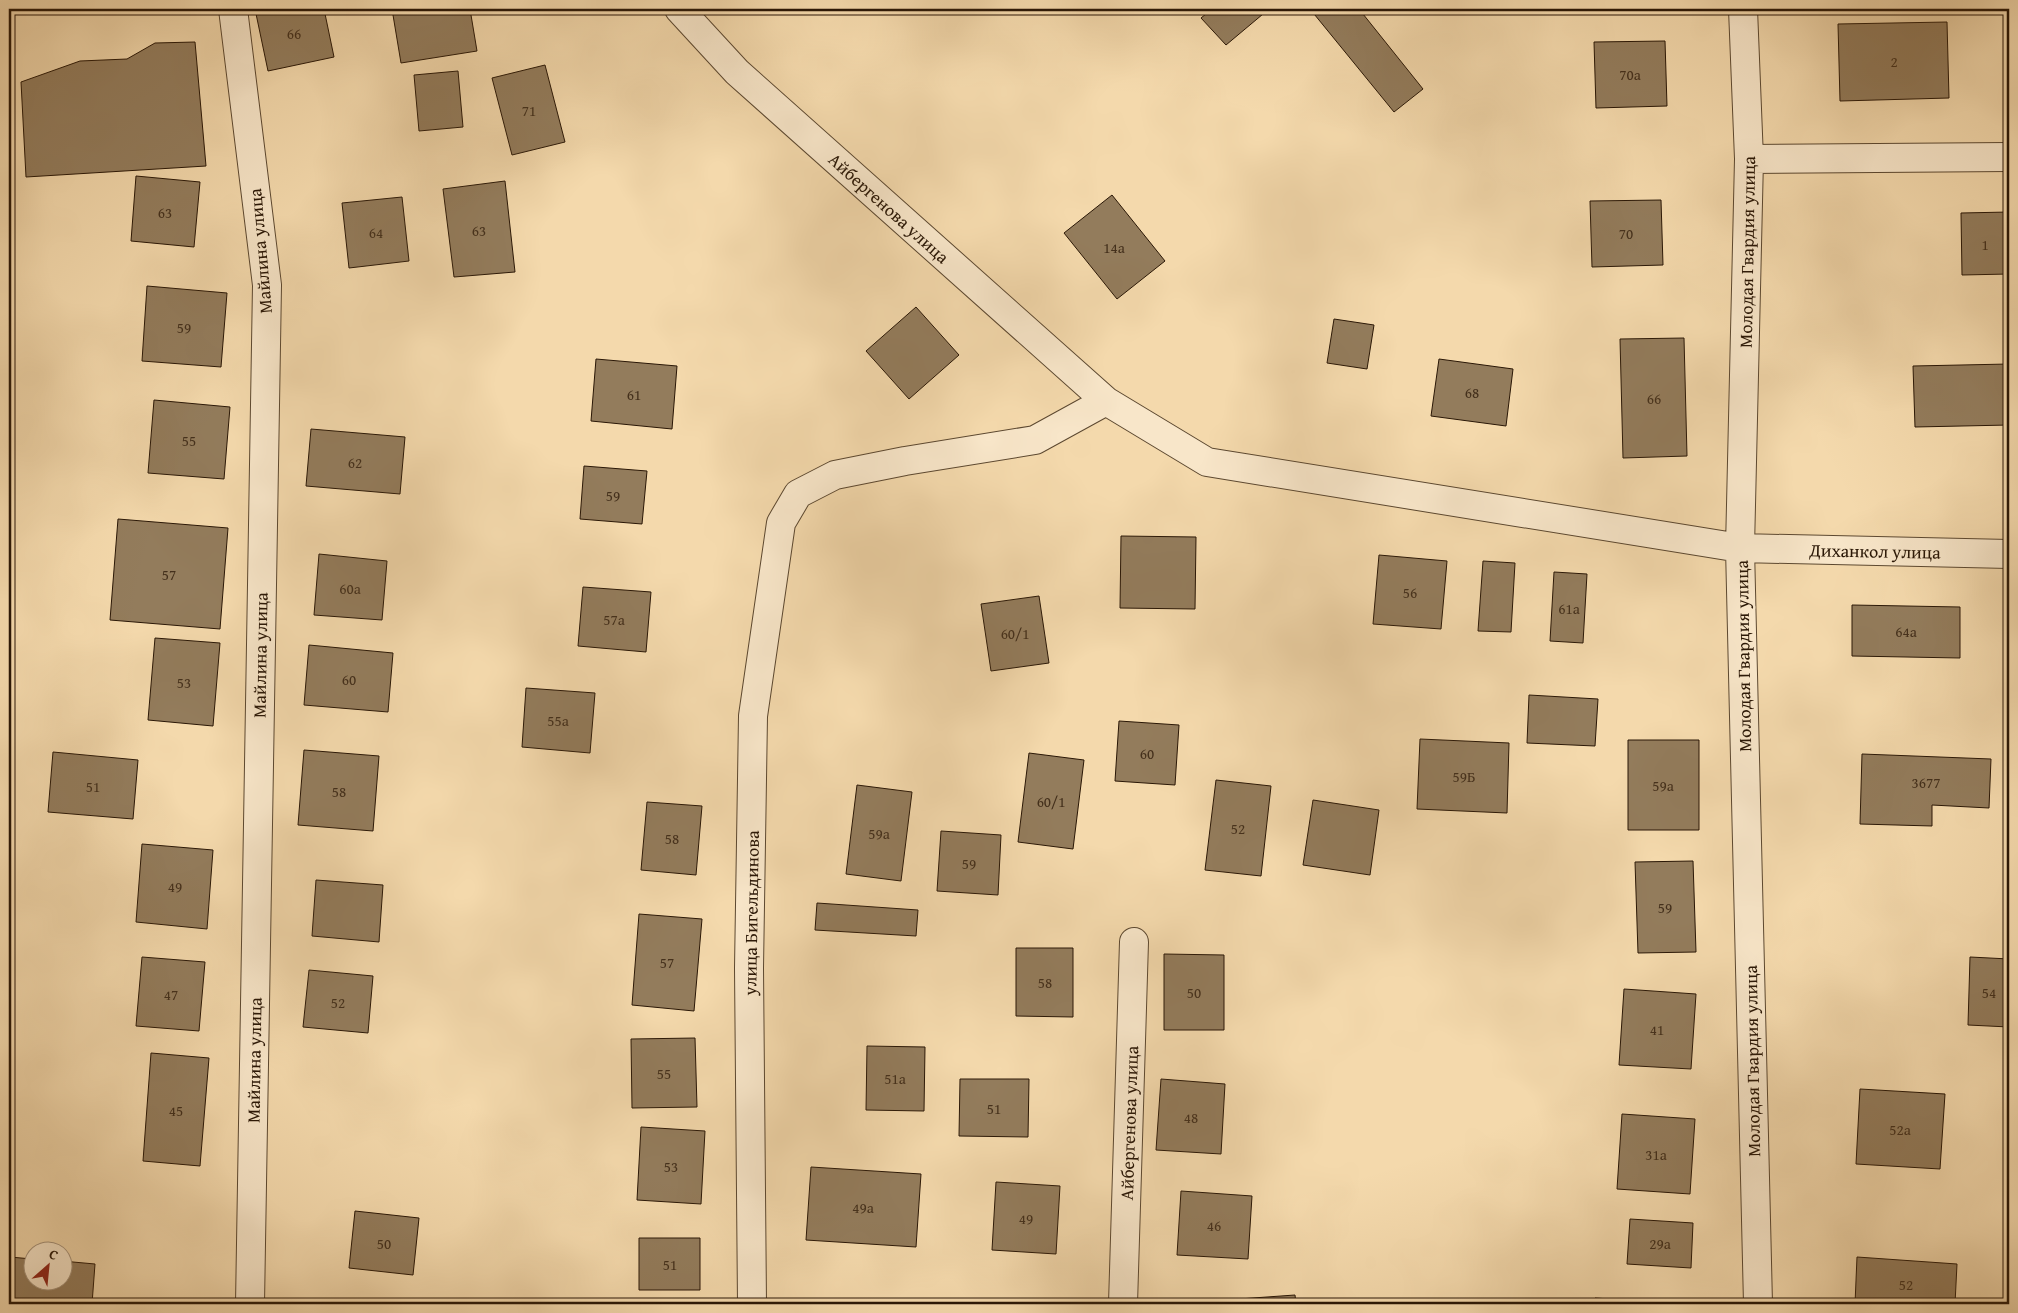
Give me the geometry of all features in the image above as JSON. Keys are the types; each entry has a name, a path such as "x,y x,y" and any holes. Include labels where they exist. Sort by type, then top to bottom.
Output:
{"street":[{"name":"Майлина улица","path":"232,9 267,285 250,1304"},
{"name":"Айбергенова улица","path":"679,9 737,72 1106,401 1207,462 1740,548"},
{"name":"Молодая Гвардия улица","path":"1743,9 1749,159 1740,548 1758,1304"},
{"path":"1749,159 2009,157"},
{"name":"улица Бигельдинова","path":"752,1304 749,968 753,716 781,523 798,494 836,475 905,461 1035,440 1106,401"},
{"name":"Диханкол улица","path":"1740,548 2009,554"},
{"name":"Айбергенова улица","path":"1123,1304 1134,942"}],"building":[{"path":"255,9 324,9 334,57 268,71"},
{"path":"392,9 470,9 477,51 401,63"},
{"path":"1212,9 1269,9 1226,45 1201,18"},
{"path":"1310,9 1359,9 1423,89 1394,112"},
{"path":"1947,22 1949,98 1840,101 1838,24"},
{"path":"1665,41 1667,106 1596,108 1594,42"},
{"path":"195,42 206,166 26,177 21,82 80,61 127,59 155,43"},
{"path":"545,65 565,142 512,155 492,78"},
{"path":"458,71 463,127 419,131 414,75"},
{"path":"136,176 200,182 194,247 131,241"},
{"path":"505,181 515,272 454,277 443,189"},
{"path":"1112,195 1165,261 1117,299 1064,233"},
{"path":"402,197 409,261 349,268 342,203"},
{"path":"1661,200 1663,265 1592,267 1590,201"},
{"path":"2009,212 2009,274 1962,275 1961,213"},
{"path":"147,286 227,293 221,367 142,361"},
{"path":"916,307 959,355 909,399 866,351"},
{"path":"1334,319 1374,325 1367,369 1327,363"},
{"path":"1684,338 1687,456 1623,458 1620,339"},
{"path":"596,359 677,366 672,429 591,421"},
{"path":"1439,359 1513,369 1506,426 1431,416"},
{"path":"2009,364 2009,425 1915,427 1913,366"},
{"path":"154,400 230,407 224,479 148,473"},
{"path":"311,429 405,437 400,494 306,486"},
{"path":"584,466 647,471 642,524 580,519"},
{"path":"118,519 228,528 220,629 110,620"},
{"path":"1121,536 1196,537 1195,609 1120,608"},
{"path":"319,554 387,561 382,620 314,615"},
{"path":"1379,555 1447,561 1441,629 1373,624"},
{"path":"1483,561 1515,563 1511,632 1478,631"},
{"path":"1554,572 1587,574 1583,643 1550,641"},
{"path":"583,587 651,592 646,652 578,646"},
{"path":"1039,596 1049,663 991,671 981,604"},
{"path":"1852,605 1960,607 1960,658 1852,656"},
{"path":"155,638 220,643 213,726 148,720"},
{"path":"309,645 393,653 388,712 304,705"},
{"path":"526,688 595,693 590,753 522,747"},
{"path":"1529,695 1598,699 1595,746 1527,743"},
{"path":"1119,721 1179,725 1175,785 1115,781"},
{"path":"1420,739 1509,743 1507,813 1417,809"},
{"path":"1628,740 1699,740 1699,830 1628,830"},
{"path":"304,750 379,756 373,831 298,825"},
{"path":"53,752 138,760 133,819 48,812"},
{"path":"1029,753 1084,760 1073,849 1018,842"},
{"path":"1862,754 1991,759 1989,808 1932,805 1932,826 1860,824"},
{"path":"1216,780 1271,786 1261,876 1205,870"},
{"path":"857,785 912,792 901,881 846,874"},
{"path":"1313,800 1379,810 1370,875 1303,865"},
{"path":"647,802 702,806 696,875 641,870"},
{"path":"941,831 1001,835 998,895 937,891"},
{"path":"142,844 213,850 207,929 136,922"},
{"path":"1693,861 1696,952 1638,953 1635,862"},
{"path":"316,880 383,885 379,942 312,936"},
{"path":"817,903 918,910 916,936 815,930"},
{"path":"639,914 702,919 694,1011 632,1005"},
{"path":"1016,948 1073,948 1073,1017 1016,1016"},
{"path":"1164,954 1224,955 1224,1030 1164,1030"},
{"path":"142,957 205,962 199,1031 136,1026"},
{"path":"1970,957 2009,959 2009,1027 1968,1025"},
{"path":"309,970 373,976 368,1033 303,1027"},
{"path":"1624,989 1696,994 1691,1069 1619,1065"},
{"path":"695,1038 697,1107 632,1108 631,1039"},
{"path":"867,1046 925,1047 924,1111 866,1110"},
{"path":"151,1053 209,1058 200,1166 143,1161"},
{"path":"960,1079 1029,1079 1028,1137 959,1136"},
{"path":"1161,1079 1225,1084 1221,1154 1156,1150"},
{"path":"1860,1089 1945,1094 1940,1169 1856,1164"},
{"path":"1622,1114 1695,1119 1690,1194 1617,1189"},
{"path":"641,1127 705,1131 701,1204 637,1200"},
{"path":"811,1167 921,1174 916,1247 806,1240"},
{"path":"996,1182 1060,1186 1056,1254 992,1250"},
{"path":"1181,1191 1252,1196 1248,1259 1177,1255"},
{"path":"355,1211 419,1218 413,1275 349,1268"},
{"path":"1630,1219 1693,1223 1691,1268 1627,1264"},
{"path":"639,1238 700,1238 700,1290 639,1290"},
{"path":"10,1257 22,1258 22,1290 72,1290 72,1262 95,1264 92,1304 9,1304"},
{"path":"1857,1257 1957,1264 1955,1304 1855,1304"},
{"path":"1295,1295 1296,1304 1240,1304 1239,1299"},
{"path":"1595,1298 1671,1303 1671,1304 1594,1304"},
{"path":"967,1300 1042,1304 966,1304"}]}
